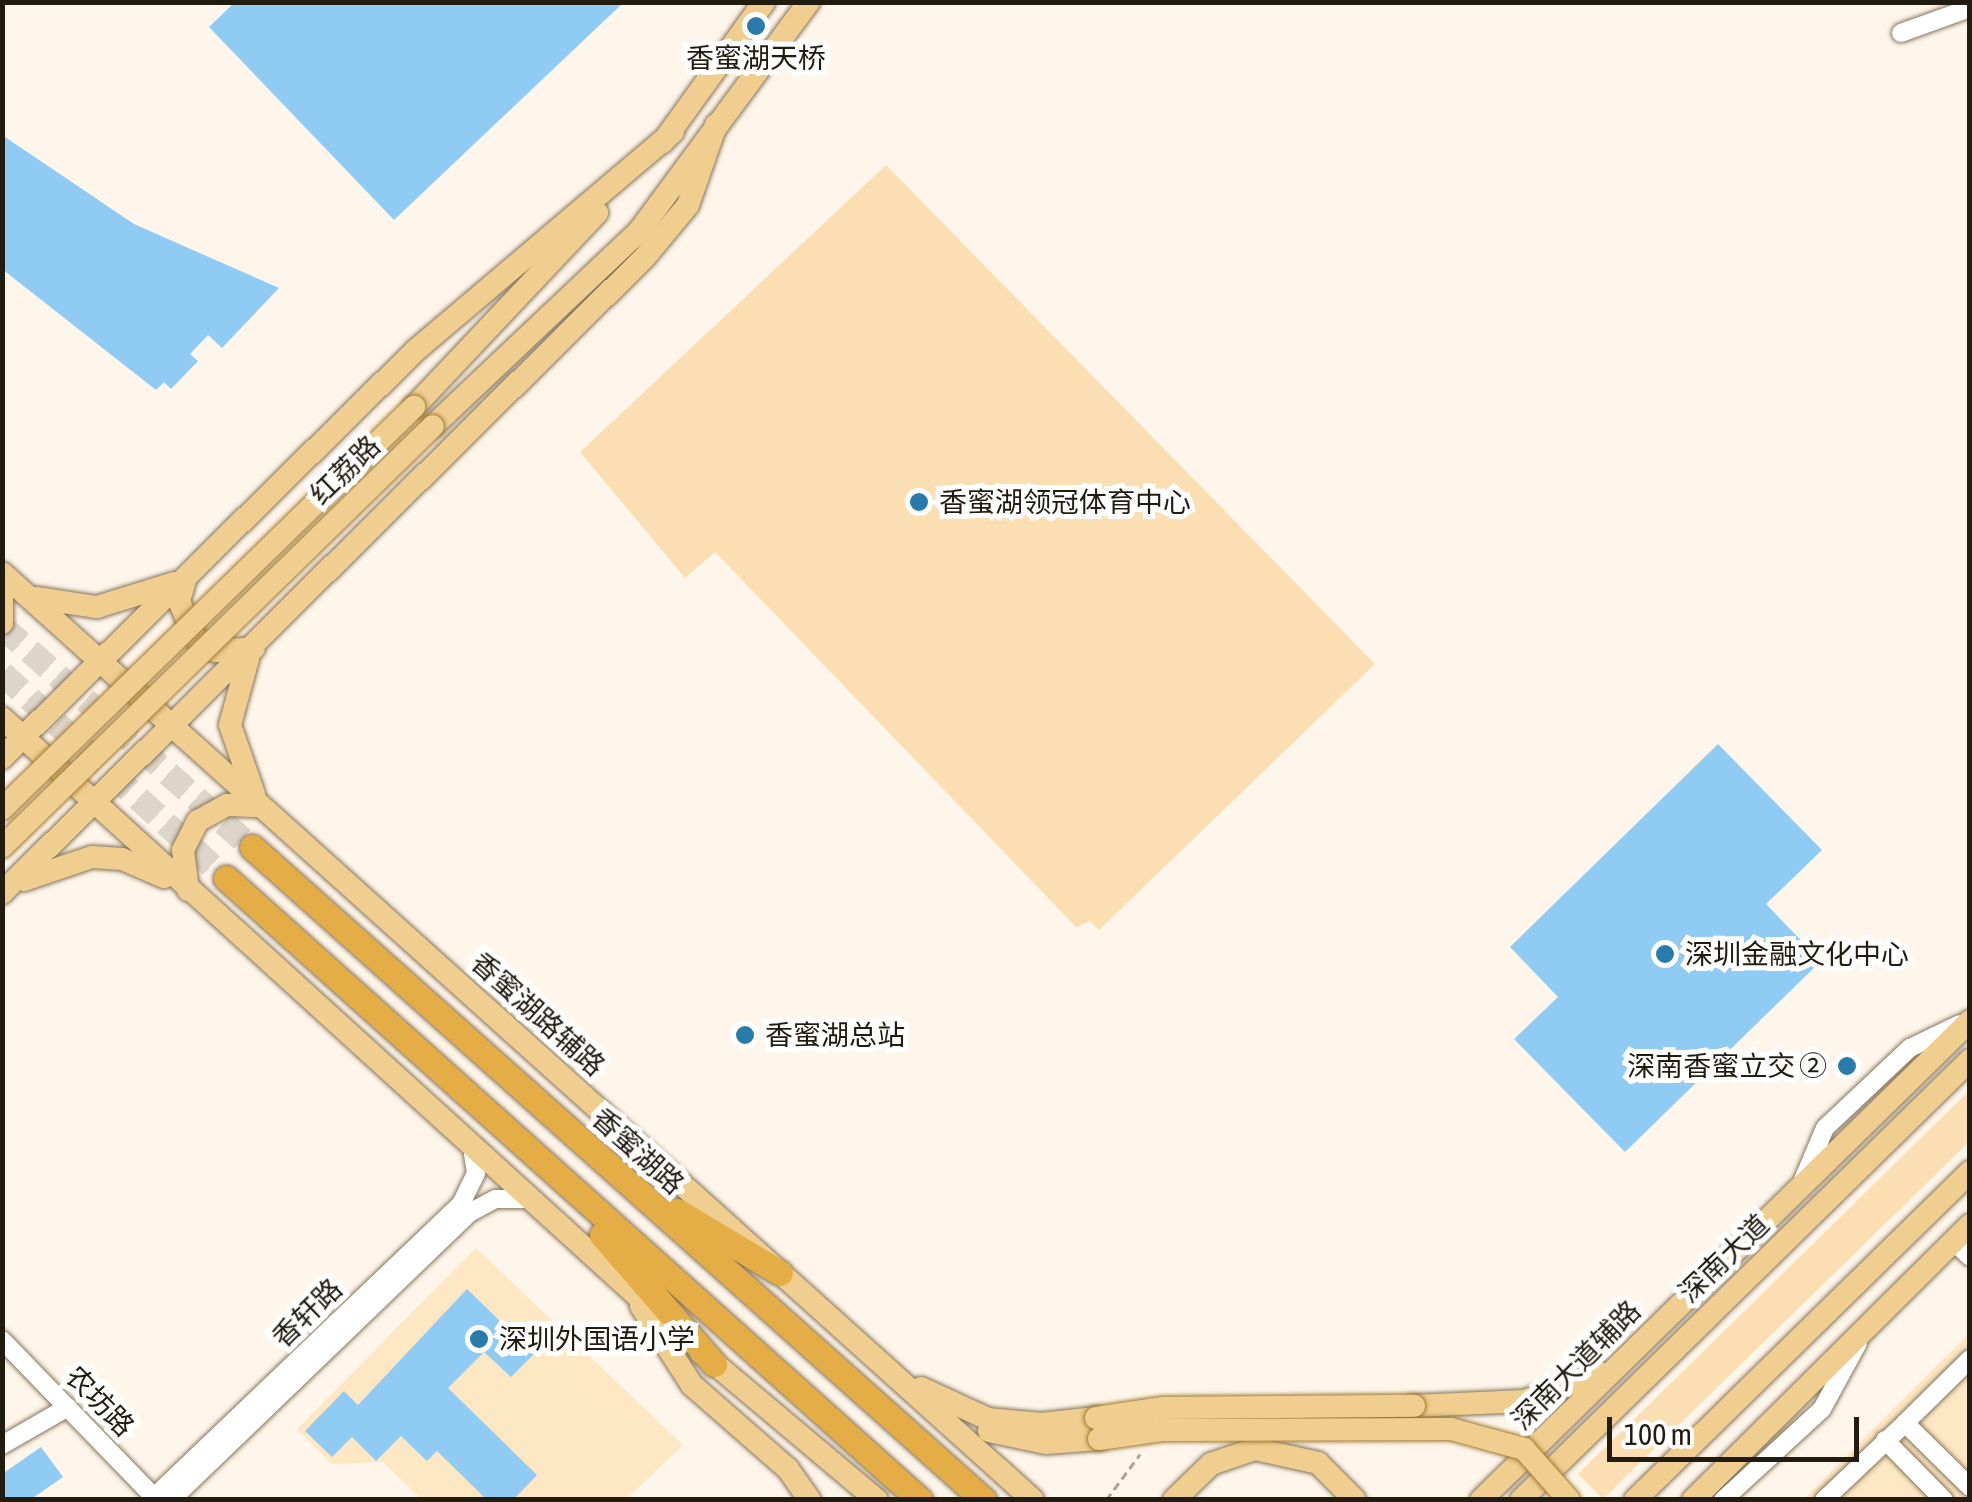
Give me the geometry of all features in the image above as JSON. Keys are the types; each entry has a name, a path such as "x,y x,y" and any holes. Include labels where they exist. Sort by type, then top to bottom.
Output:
{"highway":[{"name":"香蜜湖路","path":"252,847 984,1500"},
{"path":"226,878 920,1500"},
{"path":"533,1156 714,1364"},
{"path":"624,1179 780,1273"}],"main road":[{"name":"红荔路","path":"2,808 414,407 673,132 764,2"},
{"name":"红荔路","path":"2,847 433,426 640,230 810,2"},
{"name":"红荔路","path":"3,892 646,257 688,205 716,126"},
{"name":"红荔路","path":"2,758 416,350 673,132"},
{"path":"2,577 2,623"},
{"name":"香蜜湖路辅路","path":"2,577 101,661 1032,1500"},
{"path":"186,577 179,600 196,638 216,651 254,648 230,725 260,806 228,805 198,822 182,850 188,890"},
{"path":"25,594 96,606 186,577"},
{"path":"2,718 473,1153 714,1364 877,1500"},
{"path":"2,847 3,892 38,872 92,857 122,859 188,890"},
{"name":"深南大道辅路","path":"1481,1500 1970,1020"},
{"path":"1936,1053 1970,1028"},
{"name":"深南大道","path":"1521,1500 1970,1060"},
{"path":"1635,1500 1970,1172"},
{"path":"1694,1500 1868,1326 1964,1241"},
{"path":"634,1294 692,1385 788,1469 810,1500"},
{"path":"927,1405 1018,1440 1097,1429 1163,1408 1414,1406 1556,1392 1643,1341"},
{"path":"880,1363 988,1418 1097,1429 1451,1430 1524,1450 1569,1500"},
{"path":"813,1446 858,1500"},
{"path":"1174,1500 1211,1464 1255,1449 1318,1463 1355,1500"},
{"path":"1650,1500 1687,1449"}],"street":[{"path":"1901,32 1970,8"},
{"path":"1801,1184 1825,1128 1910,1048 1970,1020"},
{"name":"香轩路","path":"158,1499 461,1204 476,1174 473,1153"},
{"name":"香轩路","path":"158,1499 469,1213 495,1199 526,1199"},
{"path":"1723,1500 1822,1409 1868,1326"},
{"name":"农坊路","path":"2,1340 158,1499"},
{"path":"1824,1500 1970,1359"},
{"path":"2,1445 68,1408"},
{"path":"1906,1424 1970,1487"},
{"path":"1885,1440 1944,1500"}],"shaded area":[{"name":"香蜜湖领冠体育中心","path":"886,165 1375,664 1099,930 1090,921 1076,927 715,552 685,578 580,452"},
{"path":"1969,1091 1969,1142 1603,1499 1578,1474"},
{"name":"深圳外国语小学","path":"476,1248 683,1445 626,1499 422,1500 383,1462 332,1464 297,1429"},
{"path":"1969,1333 1969,1499 1803,1500 1881,1421"}],"building":[{"path":"235,2 624,2 394,220 209,27"},
{"path":"2,135 134,224 279,288 222,348 208,335 190,354 198,361 171,389 164,382 156,390 2,269"},
{"name":"深圳金融文化中心","path":"1718,744 1822,850 1766,904 1821,961 1625,1152 1514,1039 1558,997 1510,947"},
{"path":"467,1289 534,1354 511,1377 484,1352 448,1388 537,1475 513,1500 487,1500 437,1451 427,1461 401,1436 376,1461 352,1437 332,1457 305,1431 344,1391 358,1405"},
{"path":"41,1447 63,1477 30,1500 2,1500 2,1474"}],"tunnel":[{"path":"2,626 252,847"},
{"path":"2,673 226,878"}],"place":[{"name":"香蜜湖天桥","path":"756,26"},
{"name":"香蜜湖领冠体育中心","path":"919,502"},
{"name":"深圳金融文化中心","path":"1665,954"},
{"name":"香蜜湖总站","path":"745,1035"},
{"name":"深南香蜜立交 ②","path":"1847,1066"},
{"name":"深圳外国语小学","path":"479,1339"}]}
